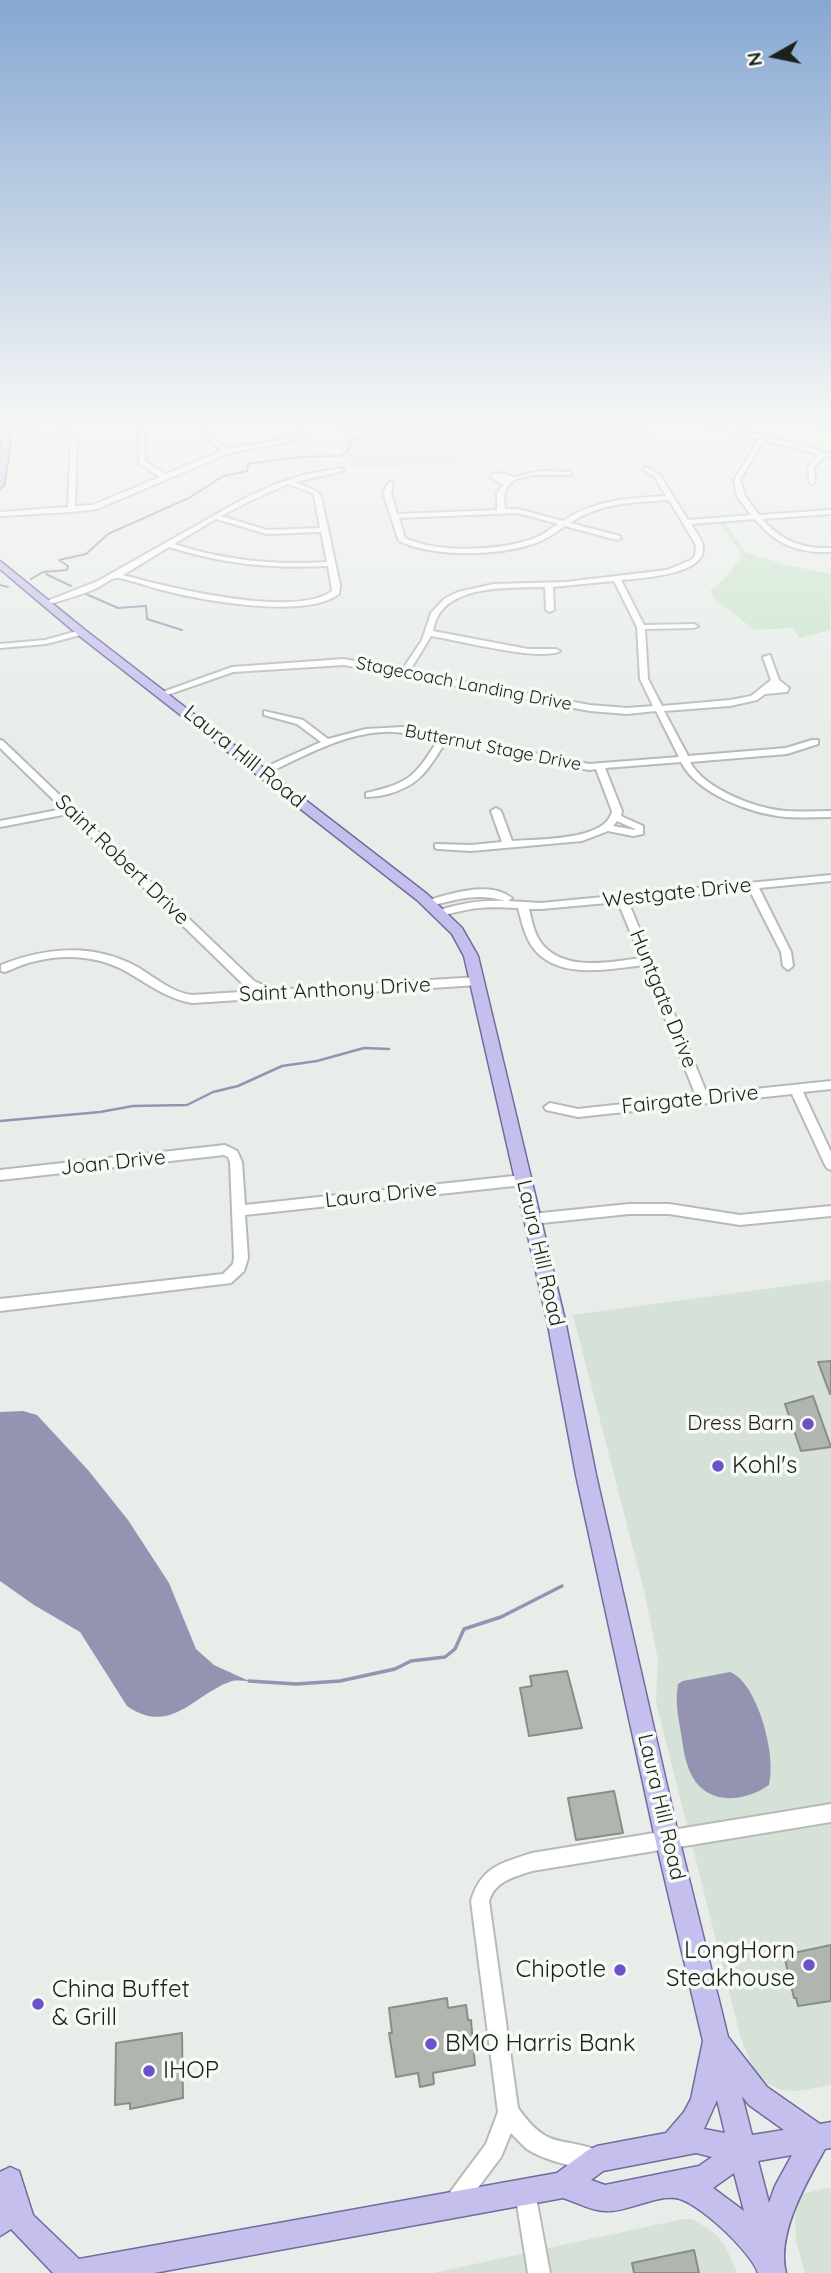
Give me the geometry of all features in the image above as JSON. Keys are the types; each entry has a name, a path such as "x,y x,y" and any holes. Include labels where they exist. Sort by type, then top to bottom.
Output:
{"main road":[{"name":"Laura Hill Road","path":"0,564 81,632 164,693 429,903 463,941 471,956 556,1320 586,1475 667,1838 770,2267"},
{"path":"715,2036 758,2096 824,2136"},
{"path":"673,2144 691,2127 705,2102 715,2036"},
{"path":"564,2185 597,2159 673,2144 696,2140 743,2150 824,2136"},
{"path":"770,2267 784,2195 824,2136"},
{"path":"0,2222 10,2180 22,2223 76,2273 564,2185 605,2198 705,2178 743,2150"},
{"path":"675,2184 718,2204 734,2219 770,2267"}],"street":[{"path":"46,603 116,575 196,529"},
{"path":"116,575 173,593 226,603 301,603 330,598 336,592 324,530 267,532 257,529"},
{"path":"399,529 402,539 416,547 436,550 524,544 543,537 554,529"},
{"path":"587,529 617,538"},
{"path":"405,671 429,633 434,615 440,607 467,592 494,586 549,584 668,572 694,562 699,556 700,545 690,529"},
{"path":"766,529 781,541 812,550 831,550"},
{"path":"169,545 204,556 257,566 331,564"},
{"path":"615,577 641,627 644,679 683,760 702,782 742,804 785,814 831,814"},
{"path":"549,584 550,610"},
{"path":"641,627 694,625"},
{"path":"0,646 46,642 81,632"},
{"path":"429,633 528,651 556,651"},
{"name":"Stagecoach Landing Drive","path":"164,693 214,674 242,668 331,662 357,663 590,708 627,711 742,701 765,691 784,690 785,688 775,681 767,657"},
{"path":"267,713 300,722 328,743"},
{"name":"Butternut Stage Drive","path":"262,772 349,733 376,728 403,730 568,764 600,767 787,751 815,742"},
{"path":"369,795 395,790 415,781 443,738"},
{"name":"Saint Robert Drive","path":"0,743 243,977 261,990 273,993"},
{"path":"438,846 456,849 582,838 607,828 616,817 615,801 600,767"},
{"path":"0,824 71,810"},
{"path":"496,811 508,844"},
{"path":"607,828 640,832 640,828 633,823 616,817"},
{"name":"Westgate Drive","path":"440,913 462,905 483,903 523,907 831,878"},
{"path":"752,885 786,952 788,966"},
{"name":"Westgate Drive","path":"429,903 484,893 501,895 523,907"},
{"name":"Huntgate Drive","path":"622,898 703,1099"},
{"path":"523,907 532,942 569,965 596,967 647,961"},
{"name":"Saint Anthony Drive","path":"5,968 34,956 90,956 124,965 170,995 192,999 478,981"},
{"path":"225,997 242,989 245,983 243,977"},
{"name":"Fairgate Drive","path":"550,1107 578,1112 831,1085"},
{"path":"796,1089 831,1166"},
{"name":"Joan Drive","path":"0,1175 225,1150 235,1158 239,1211"},
{"name":"Laura Drive","path":"239,1211 523,1180"},
{"path":"532,1219 639,1209 669,1209 740,1220 831,1211"},
{"path":"0,1305 226,1279 239,1267 239,1211"},
{"path":"597,2159 544,2149 522,2133 508,2112 480,1901 486,1882 502,1872 532,1862 667,1838 831,1814"},
{"path":"453,2205 494,2150 508,2112"},
{"path":"525,2192 539,2273"}],"shaded area":[{"path":"831,1280 831,2085 798,2091 781,2090 767,2083 755,2072 741,2039 656,1703 658,1660 646,1599 573,1315"},
{"path":"831,2187 831,2273 805,2273 796,2241 797,2203 802,2194"},
{"path":"693,2219 717,2235 737,2273 433,2273"}],"green space":[{"path":"724,529 730,529 745,552 785,565 831,574 830,630 799,638 793,628 754,630 715,599 710,591 727,576 742,556"}],"water":[{"path":"23,1411 37,1415 88,1470 128,1520 169,1583 196,1649 214,1665 249,1681 232,1681 170,1715 157,1717 143,1714 127,1706 80,1632 0,1581 0,1412"},
{"path":"730,1672 749,1690 757,1705 768,1740 770,1757 769,1785 738,1798 717,1797 699,1786 688,1766 678,1715 678,1684"}],"building":[{"path":"831,1361 831,1394 830,1394 818,1362"},
{"name":"Dress Barn","path":"813,1396 831,1447 801,1451 785,1404"},
{"path":"567,1671 582,1728 529,1736 520,1688 532,1686 530,1676"},
{"path":"614,1791 623,1833 576,1840 568,1798"},
{"name":"LongHorn Steakhouse","path":"831,1945 831,2001 798,2006 784,1955"},
{"name":"BMO Harris Bank","path":"447,1998 448,2008 466,2005 468,2020 471,2020 475,2065 433,2073 434,2084 420,2087 418,2073 396,2077 389,2033 392,2033 389,2008"},
{"name":"IHOP","path":"182,2033 183,2098 130,2109 130,2103 115,2105 116,2043"},
{"path":"694,2250 699,2273 634,2273 632,2263"}],"waterway":[{"path":"31,579 43,572 67,570 68,566 59,560 86,554 108,534 119,529"},
{"path":"46,574 71,586"},
{"path":"0,585 8,587"},
{"path":"86,594 118,608 146,606 147,619 182,630"},
{"path":"0,1121 100,1112 133,1106 187,1105 213,1092 238,1086 282,1066 317,1061 364,1048 389,1049"},
{"path":"249,1681 296,1684 340,1681 395,1669 411,1661 445,1657 455,1649 464,1629 501,1617 562,1586"}],"place":[{"name":"Dress Barn","path":"808,1424"},
{"name":"Kohl's","path":"718,1466"},
{"name":"LongHorn Steakhouse","path":"809,1965"},
{"name":"Chipotle","path":"620,1970"},
{"name":"China Buffet & Grill","path":"38,2004"},
{"name":"BMO Harris Bank","path":"431,2044"},
{"name":"IHOP","path":"149,2071"}]}
